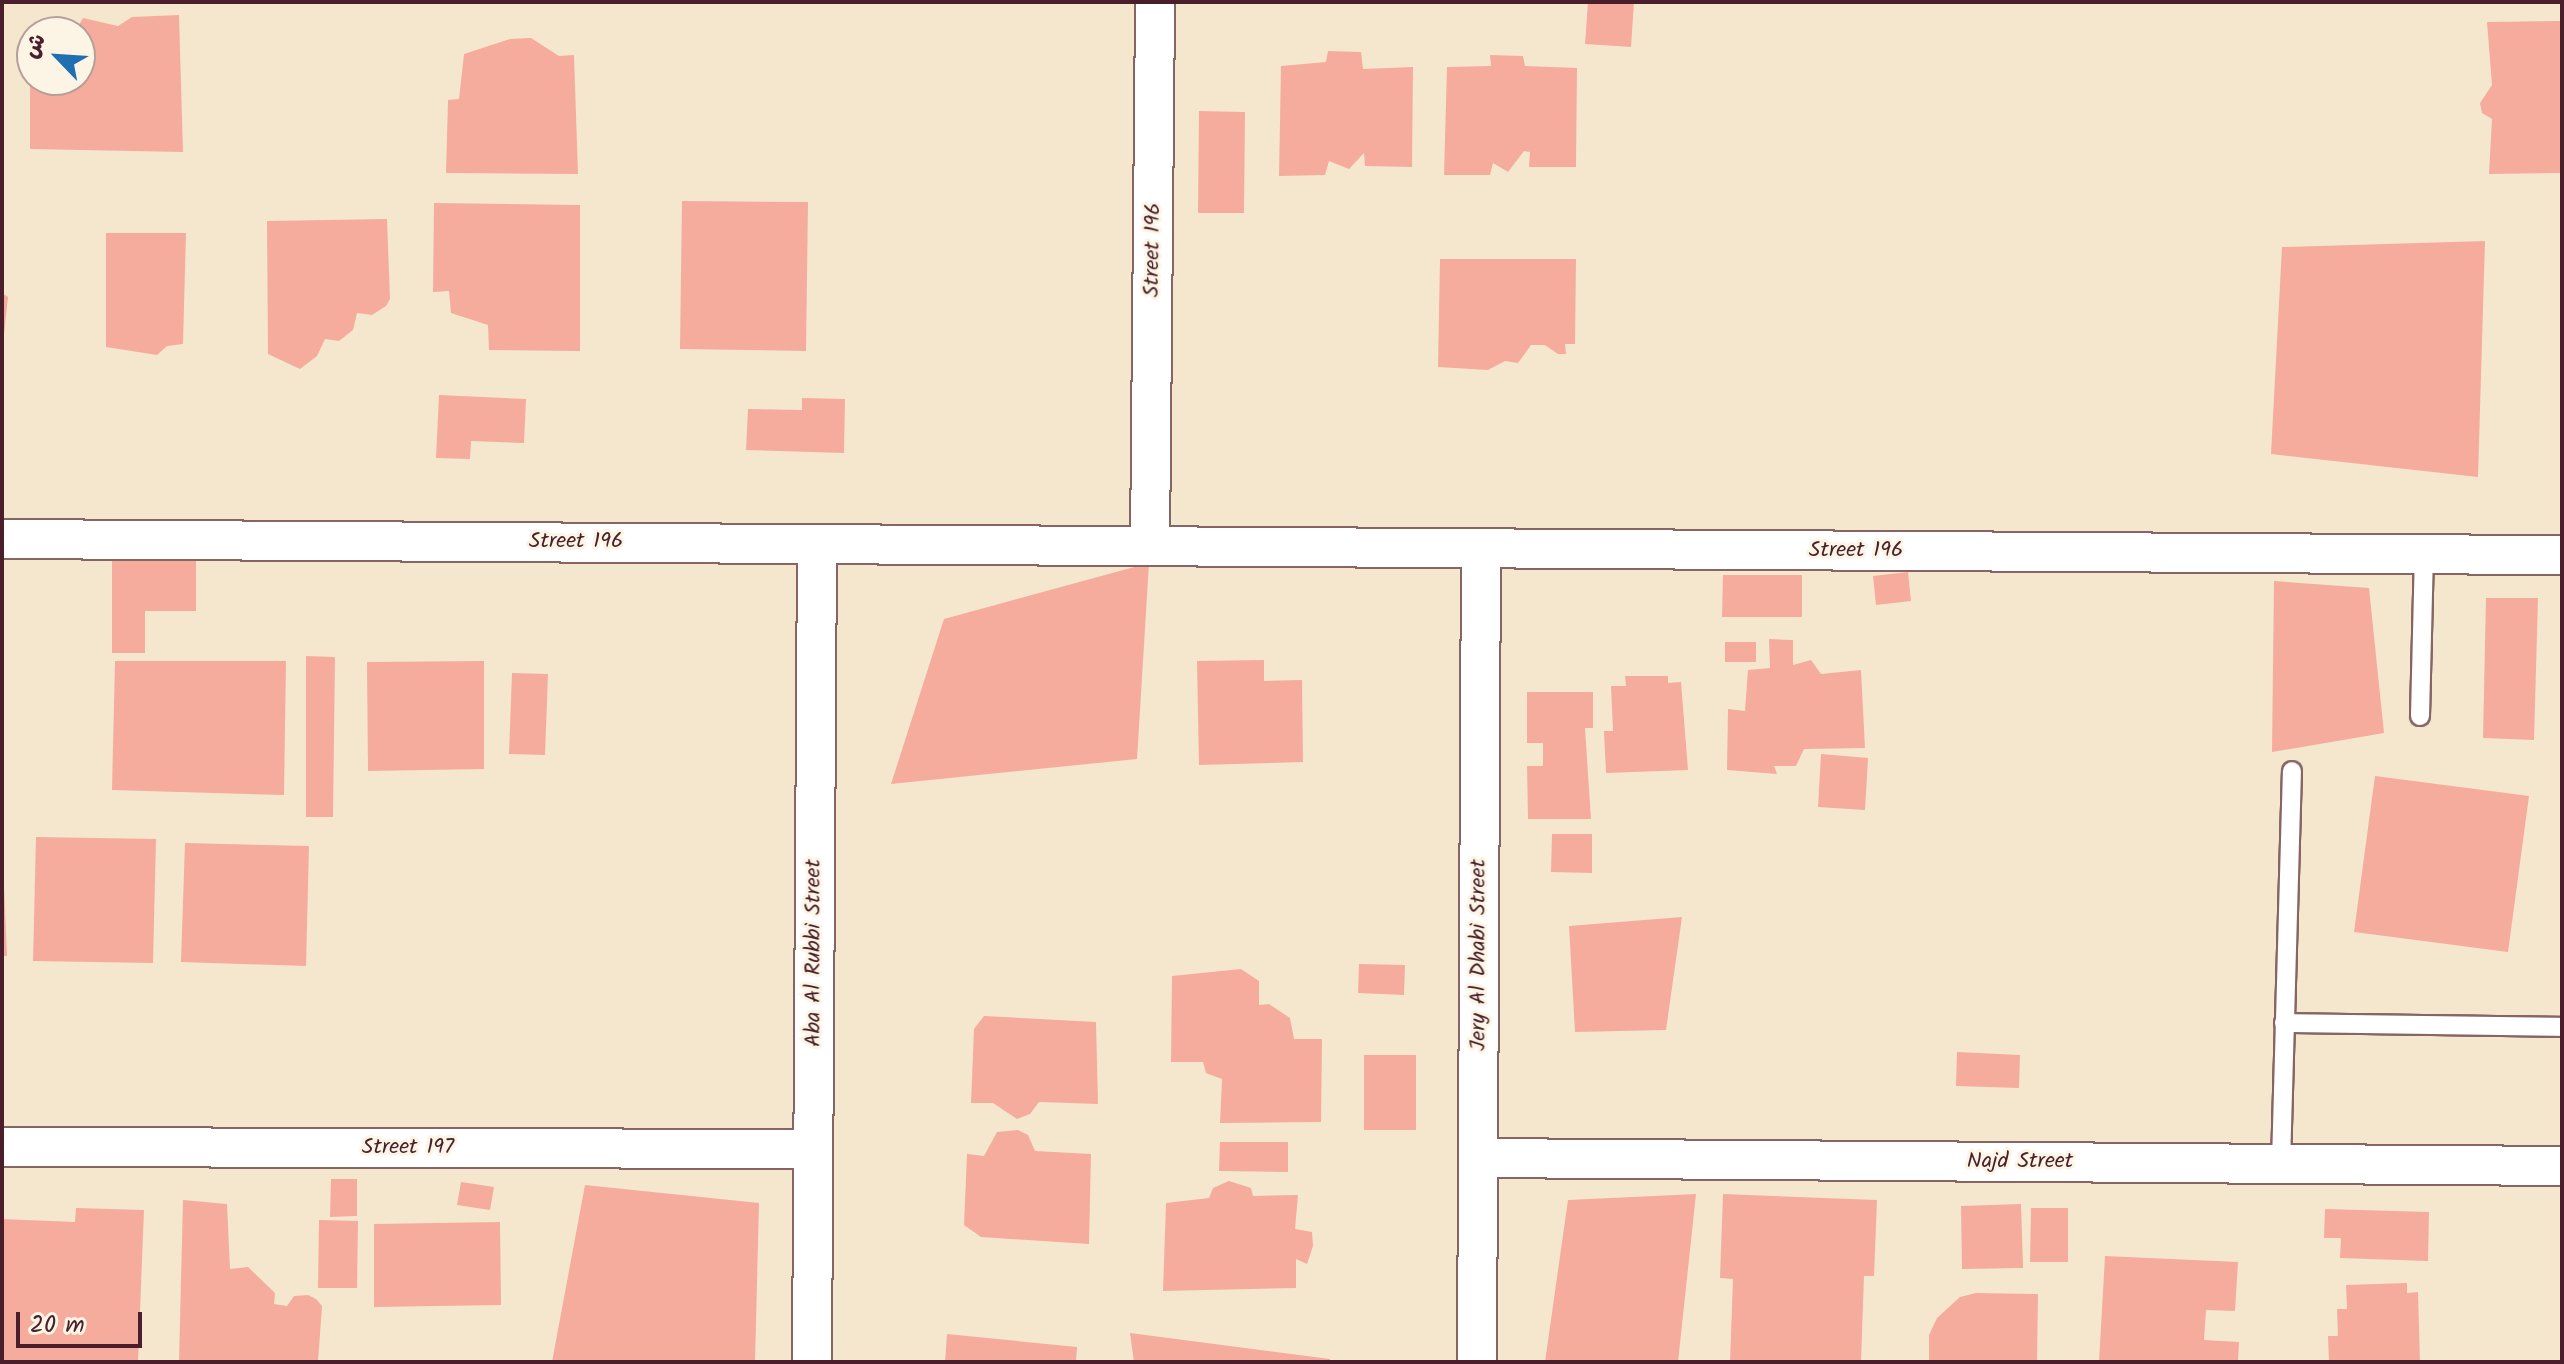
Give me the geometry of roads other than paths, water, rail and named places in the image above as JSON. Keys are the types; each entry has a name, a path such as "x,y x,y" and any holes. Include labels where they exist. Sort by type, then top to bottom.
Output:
{"street":[{"name":"Street 196","path":"1150,546 1155,2"},
{"name":"Street 196","path":"2,539 2562,555"},
{"name":"Aba Al Rubbi Street","path":"812,1362 817,544"},
{"name":"Jery Al Dhabi Street","path":"1477,1362 1481,548"},
{"name":"Street 197","path":"2,1147 813,1149"},
{"name":"Najd Street","path":"1478,1158 2562,1166"}],"lane":[{"path":"2420,716 2424,554"},
{"path":"2281,1163 2292,771"},
{"path":"2284,1023 2562,1027"}]}
